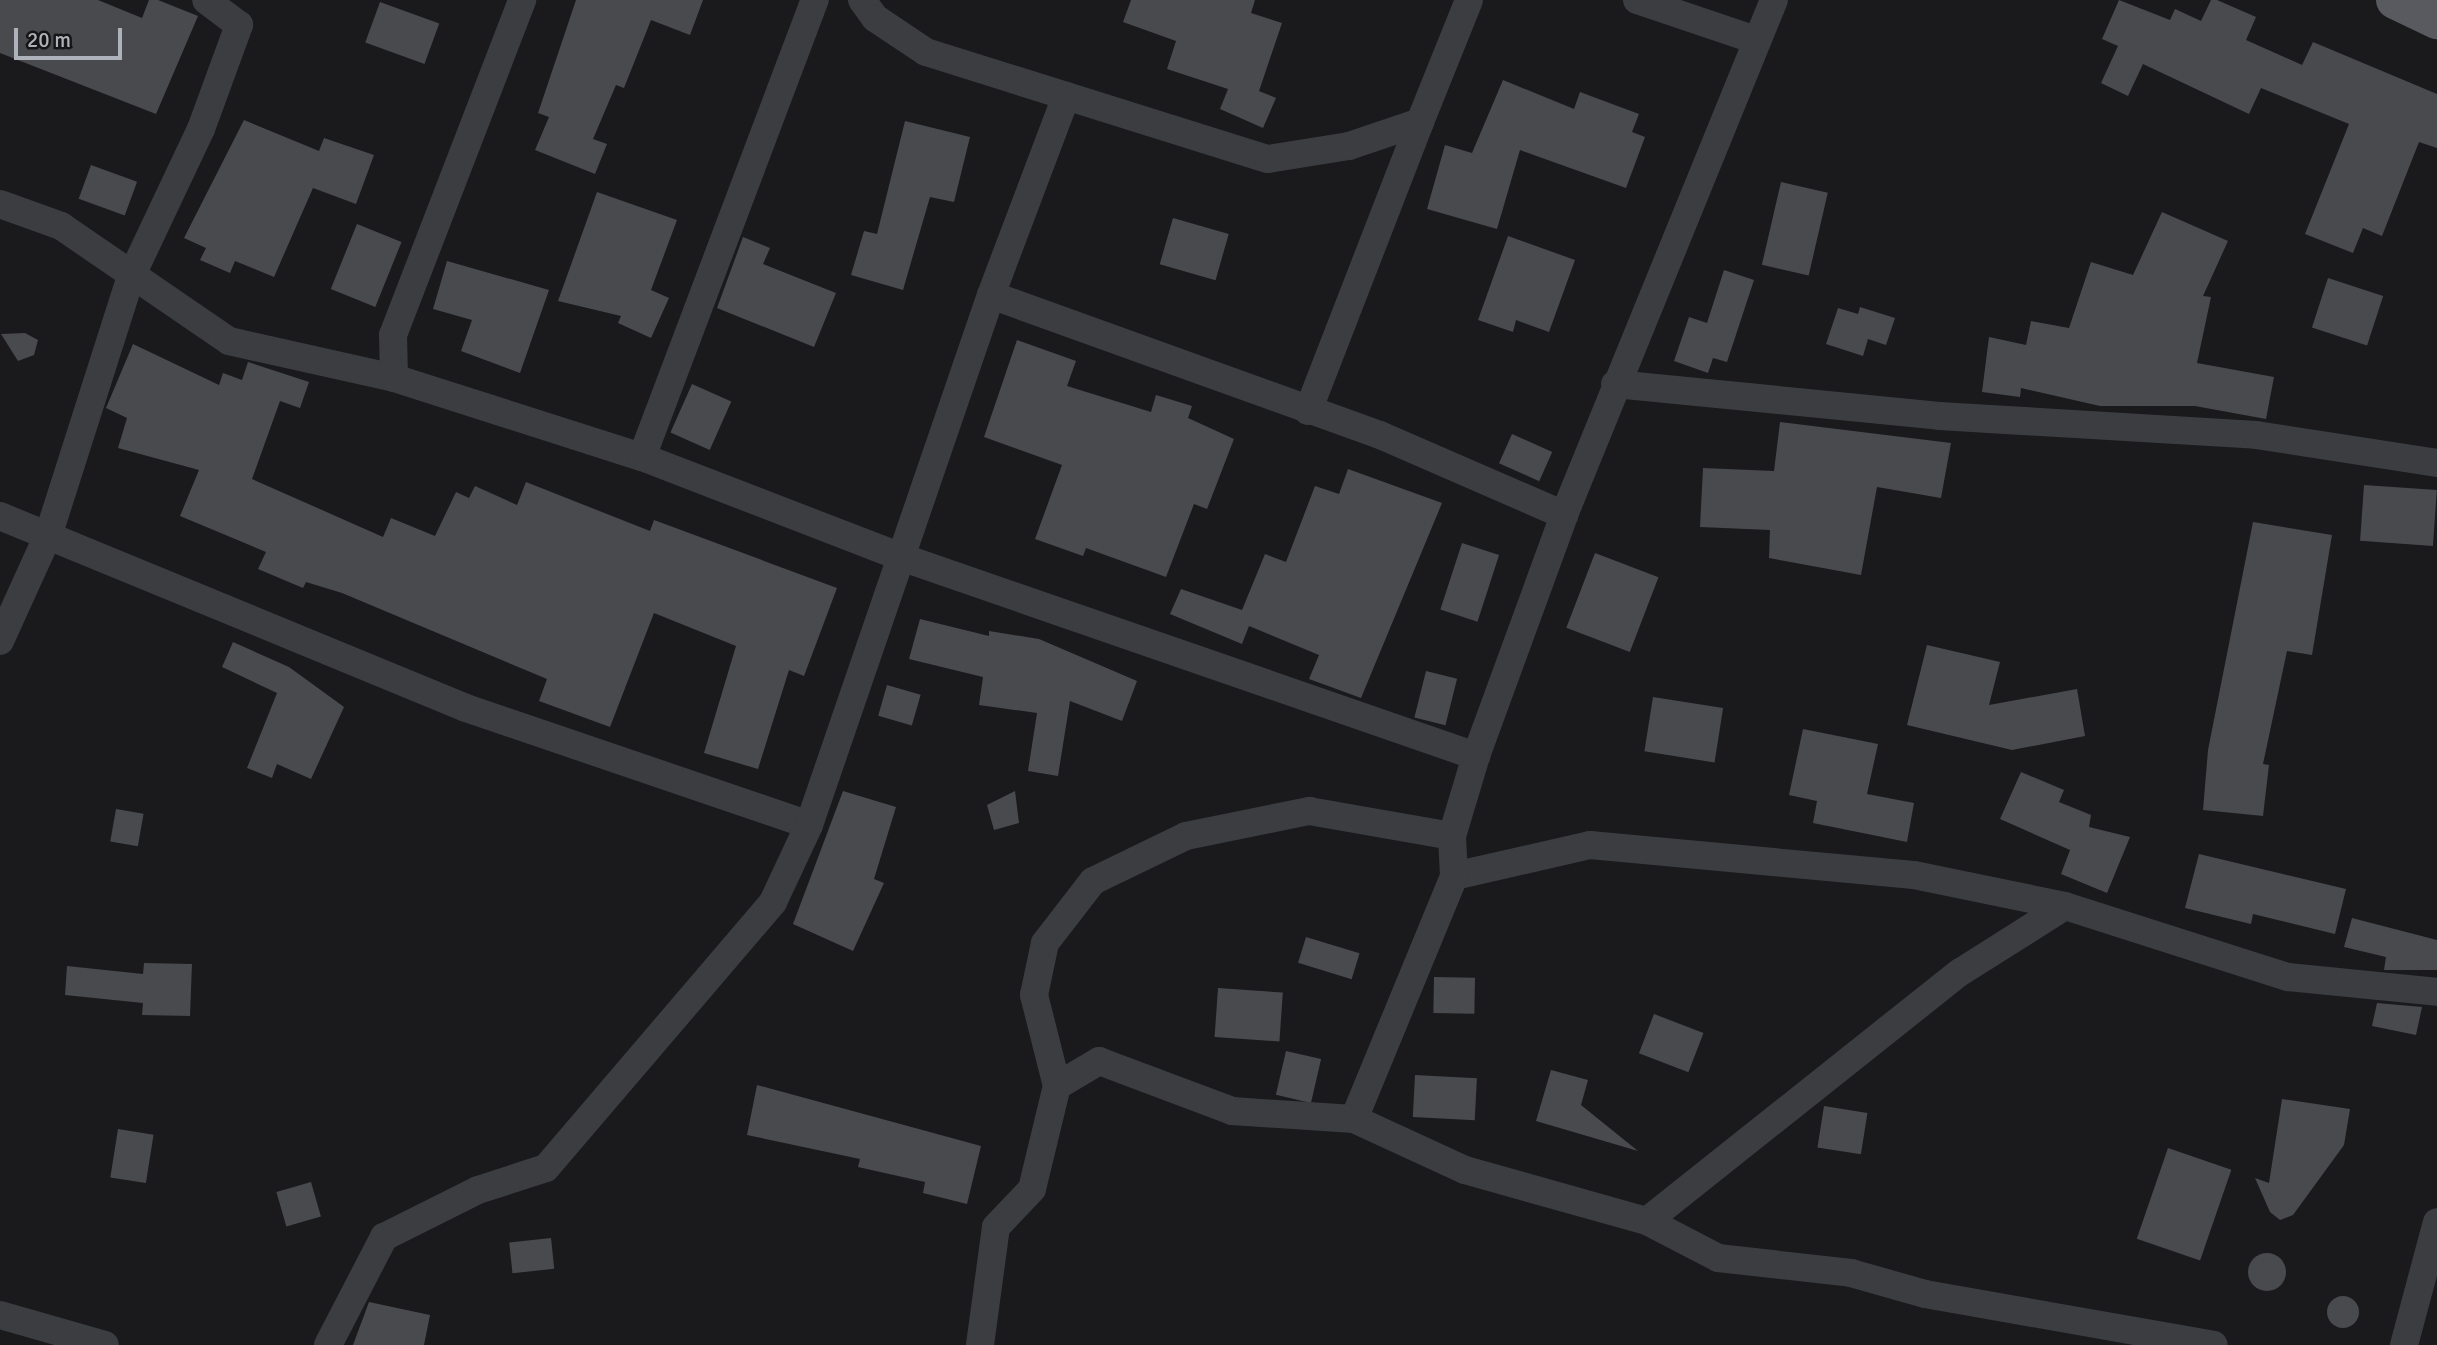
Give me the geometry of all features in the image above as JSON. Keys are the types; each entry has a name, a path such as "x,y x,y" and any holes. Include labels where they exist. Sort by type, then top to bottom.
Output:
{"main road":[{"path":"2395,0 2437,20"}],"street":[{"path":"0,641 49,533 130,279 201,129 243,12 206,0"},
{"path":"394,378 393,335 522,0"},
{"path":"642,457 815,0"},
{"path":"862,0 876,18 926,52 1268,159 1349,146 1420,122"},
{"path":"1308,411 1469,0"},
{"path":"1637,0 1754,39"},
{"path":"1354,1119 1454,876 1452,836 1476,756 1564,515 1754,39 1774,0"},
{"path":"328,1345 384,1237 478,1190 546,1168 747,936 773,902 809,825 898,556 991,295 1066,96"},
{"path":"0,204 61,226 130,279 229,341 394,378 642,457 898,556 1476,756"},
{"path":"991,295 1380,435 1564,515"},
{"path":"1615,384 1939,416 2256,435 2437,463"},
{"path":"0,516 49,533 466,708 809,825"},
{"path":"981,1345 996,1227 1032,1189 1057,1086 1034,995 1045,943 1093,881 1186,836 1309,811 1452,836"},
{"path":"1454,876 1590,845 1914,876 2065,906 2288,977 2437,992"},
{"path":"1647,1221 1959,973 2065,906"},
{"path":"1057,1086 1099,1061 1232,1111 1354,1119 1465,1170 1647,1221 1718,1258 1851,1273 1925,1294 2214,1345"},
{"path":"2404,1345 2437,1222"},
{"path":"0,1315 105,1345"}],"building":[{"path":"0,0 98,0 142,18 149,0 158,0 198,16 156,114 0,53"},
{"path":"576,0 703,0 690,35 651,20 624,88 616,85 593,139 607,144 595,174 535,150 549,117 538,113"},
{"path":"1131,0 1255,0 1251,13 1282,23 1259,91 1276,98 1263,128 1220,109 1228,89 1167,69 1176,41 1123,22"},
{"path":"2119,0 2170,20 2175,9 2201,21 2211,0 2217,0 2256,17 2246,40 2302,65 2313,42 2437,94 2437,148 2419,142 2382,236 2363,228 2353,253 2305,234 2349,124 2261,88 2249,114 2143,64 2128,96 2101,83 2118,46 2102,39"},
{"path":"380,2 439,24 424,64 365,42"},
{"path":"1503,80 1574,109 1580,92 1639,114 1632,132 1645,137 1626,188 1520,150 1497,229 1427,209 1445,145 1472,153"},
{"path":"244,120 319,151 324,138 374,155 356,204 313,188 274,277 235,261 230,273 200,260 206,248 184,238"},
{"path":"905,121 970,137 954,202 930,197 903,290 851,275 864,231 877,234"},
{"path":"91,165 137,182 125,216 79,199"},
{"path":"1781,182 1828,193 1809,276 1762,265"},
{"path":"597,192 677,220 651,290 669,298 651,338 618,323 621,316 558,301"},
{"path":"2162,212 2228,241 2203,296 2211,297 2197,363 2274,377 2266,419 2195,406 2100,406 2021,388 2020,397 1982,392 1989,337 2026,345 2031,321 2069,328 2091,262 2133,275"},
{"path":"1173,218 1229,234 1216,280 1160,264"},
{"path":"357,224 402,242 375,307 331,289"},
{"path":"1508,236 1575,260 1549,332 1516,320 1513,332 1478,320"},
{"path":"743,237 770,248 763,264 836,293 814,347 717,308"},
{"path":"447,261 549,290 520,373 461,351 472,320 433,309"},
{"path":"1724,270 1754,280 1727,362 1713,358 1708,373 1674,361 1689,317 1707,323"},
{"path":"2328,278 2383,296 2367,345 2312,327"},
{"path":"1860,307 1895,318 1886,345 1868,339 1863,356 1826,344 1838,308 1858,314"},
{"path":"25,333 38,340 34,355 18,361 1,334"},
{"path":"1017,340 1076,361 1067,386 1151,412 1156,395 1192,406 1188,418 1234,439 1207,509 1194,504 1166,577 1086,548 1083,556 1035,539 1062,465 984,437"},
{"path":"133,344 219,385 223,373 242,380 248,362 309,382 300,408 280,401 252,479 383,537 391,518 435,536 456,492 469,498 475,486 517,505 526,482 650,531 654,520 837,588 804,676 789,670 758,769 704,753 736,646 654,613 610,727 539,701 547,679 342,593 306,582 303,588 258,569 266,552 180,516 199,470 118,448 127,418 106,408"},
{"path":"692,384 731,401 710,450 670,432"},
{"path":"1780,422 1951,443 1941,498 1877,487 1861,575 1769,558 1770,530 1700,527 1703,468 1774,471"},
{"path":"1512,434 1552,452 1539,481 1499,463"},
{"path":"1348,469 1442,503 1361,698 1309,679 1319,655 1249,626 1242,644 1170,614 1181,589 1242,610 1265,554 1286,562 1315,486 1339,494"},
{"path":"2364,485 2437,490 2433,546 2360,541"},
{"path":"2253,522 2332,535 2312,655 2287,651 2263,764 2269,765 2263,816 2203,810 2208,750"},
{"path":"1462,543 1499,555 1477,622 1440,610"},
{"path":"1595,553 1658,577 1630,652 1566,628"},
{"path":"920,619 989,636 989,631 1039,639 1137,681 1122,721 1070,701 1058,776 1028,771 1037,713 979,705 983,677 909,659"},
{"path":"233,642 289,667 344,707 311,779 277,764 272,778 247,768 277,693 222,667"},
{"path":"1927,645 2000,662 1989,705 2077,689 2085,736 2012,750 1907,725"},
{"path":"1426,671 1457,679 1445,725 1414,718"},
{"path":"887,685 921,695 912,725 878,716"},
{"path":"1653,697 1723,708 1715,762 1644,751"},
{"path":"1803,729 1878,744 1867,794 1914,803 1907,842 1813,823 1817,801 1789,795"},
{"path":"2021,772 2064,790 2059,802 2091,815 2089,827 2130,837 2107,893 2061,874 2070,850 2000,819"},
{"path":"843,791 896,807 874,879 884,883 853,951 793,924"},
{"path":"1015,791 1019,823 994,830 987,805"},
{"path":"116,809 144,814 138,846 110,841"},
{"path":"2199,854 2346,889 2335,934 2253,914 2251,924 2185,908"},
{"path":"2352,918 2437,940 2437,970 2384,970 2386,957 2344,947"},
{"path":"1306,937 1360,953 1352,979 1298,963"},
{"path":"144,963 192,964 190,1016 142,1015 143,1003 65,995 67,966 143,974"},
{"path":"1434,977 1475,978 1474,1014 1433,1013"},
{"path":"1218,988 1283,993 1279,1041 1215,1037"},
{"path":"2377,1003 2422,1007 2416,1035 2372,1026"},
{"path":"1654,1014 1703,1033 1688,1072 1639,1053"},
{"path":"1286,1051 1321,1059 1311,1103 1276,1095"},
{"path":"1551,1070 1588,1080 1581,1105 1638,1151 1536,1121"},
{"path":"1415,1075 1477,1078 1475,1120 1413,1117"},
{"path":"757,1085 981,1146 967,1204 923,1193 925,1182 858,1167 860,1159 747,1135"},
{"path":"2282,1099 2350,1109 2344,1145 2293,1215 2280,1220 2270,1212 2255,1178 2269,1183"},
{"path":"1824,1106 1867,1113 1861,1154 1817,1147"},
{"path":"118,1129 154,1135 146,1183 110,1177"},
{"path":"2168,1148 2231,1170 2200,1261 2137,1239"},
{"path":"311,1182 321,1217 286,1227 276,1192"},
{"path":"551,1238 554,1269 512,1273 509,1242"},
{"path":"2267,1253 2281,1258 2286,1272 2281,1286 2267,1291 2253,1286 2248,1272 2253,1258"},
{"path":"2343,1296 2354,1301 2359,1312 2354,1323 2343,1328 2332,1323 2327,1312 2332,1301"},
{"path":"369,1302 430,1315 424,1345 353,1345"}]}
